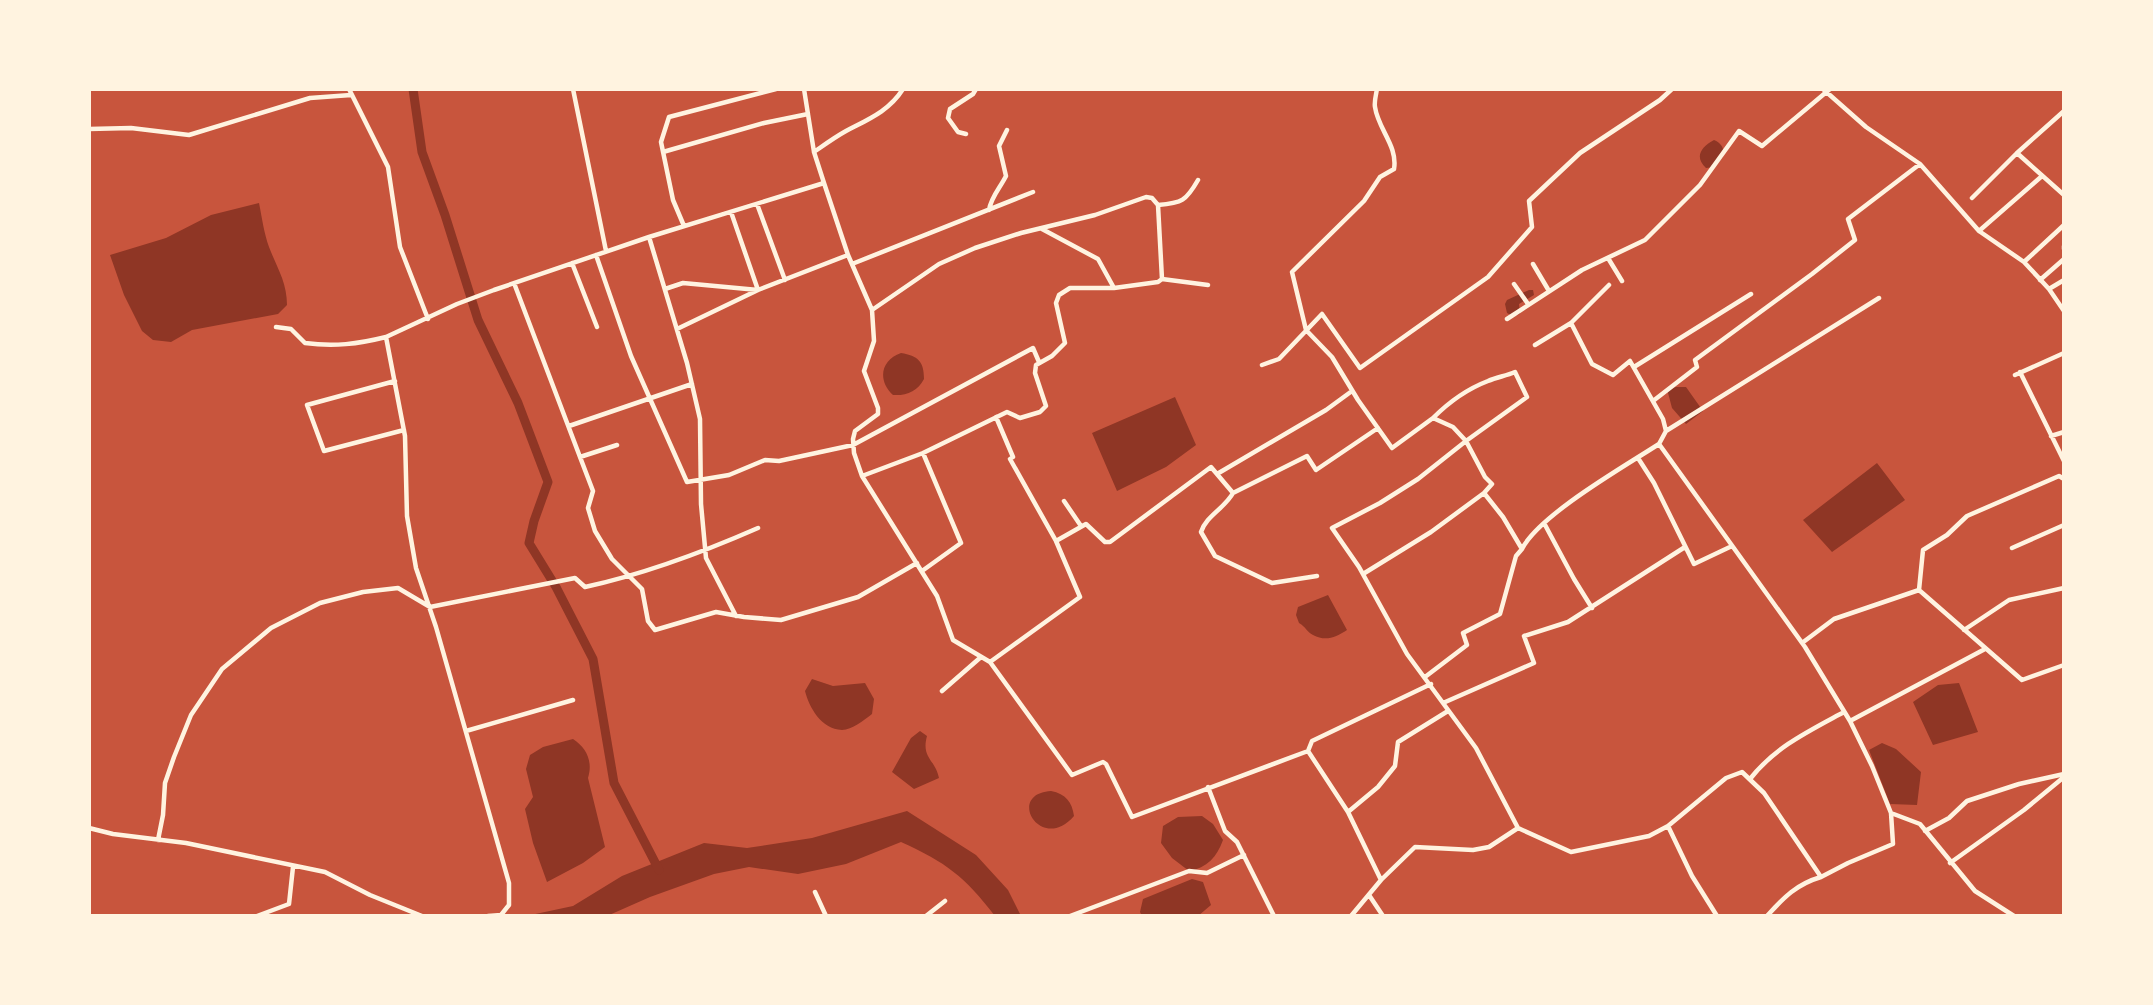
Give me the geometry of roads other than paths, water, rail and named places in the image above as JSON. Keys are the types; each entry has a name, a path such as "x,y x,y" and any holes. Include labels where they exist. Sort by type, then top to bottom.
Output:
{"street":[{"path":"573,89 606,251"},
{"path":"684,226 673,200 661,142 669,117 776,89"},
{"path":"804,89 814,152 848,255 872,310 874,341 864,371 878,414 855,431 853,445 862,476 937,596 953,640 990,662 1072,775 1102,762 1107,764 1132,817 1308,751 1312,741 1431,684"},
{"path":"814,152 844,132 876,117 895,103 903,89"},
{"path":"966,134 958,132 948,118 950,108 973,94 976,89"},
{"path":"1377,89 1375,108 1390,141 1395,161 1394,169 1380,177 1364,201 1292,272 1306,330 1332,357 1392,448 1433,418 1448,403 1490,380 1515,372 1527,397 1418,479 1332,528 1363,574 1407,654 1476,748 1518,828 1571,852 1649,836 1668,826 1726,778 1742,772 1764,793 1821,877"},
{"path":"1262,365 1279,359 1322,314 1360,368 1488,277 1532,228 1529,201 1580,153 1661,100 1672,89"},
{"path":"1507,319 1582,270 1645,240 1700,185 1739,131 1762,146 1826,90 1866,127 1920,164 1979,230 2024,262 2049,289 2064,311"},
{"path":"89,129 131,128 189,135 310,98 350,92 388,167 400,247 428,319"},
{"path":"1972,198 2064,111"},
{"path":"663,152 764,123 807,114"},
{"path":"989,210 990,200 1006,176 999,146 1007,130"},
{"path":"2017,153 2064,195"},
{"path":"1653,401 1697,367 1695,360 1855,240 1848,219 1920,164"},
{"path":"1979,230 2042,176"},
{"path":"1158,205 1177,204 1189,195 1198,180"},
{"path":"276,327 291,329 305,344 358,344 386,337 457,304 495,290 649,237 824,183"},
{"path":"852,264 1033,192"},
{"path":"872,310 939,264 975,248 1095,215 1146,197 1152,198 1158,205 1162,279"},
{"path":"757,204 785,280"},
{"path":"731,212 758,290"},
{"path":"2024,262 2064,225"},
{"path":"1041,229 1098,259 1114,288"},
{"path":"649,237 677,329 699,419 706,558 736,616"},
{"path":"596,255 631,356 687,482 729,475 765,460 779,461 853,445 1033,348 1039,362"},
{"path":"677,329 758,290 848,255"},
{"path":"1608,258 1622,281"},
{"path":"2040,280 2064,260"},
{"path":"572,263 597,327"},
{"path":"1533,264 1549,291"},
{"path":"862,476 923,453 1009,411 1020,418 1040,412 1046,405 1035,373 1035,365 1052,356 1065,343 1056,303 1059,295 1070,288 1114,288 1158,282 1162,279 1208,285"},
{"path":"2049,289 2064,281"},
{"path":"665,289 683,283 758,290"},
{"path":"514,284 593,491 588,508 594,531 612,559 642,589 648,621 655,630 716,612 781,620 858,597 917,564"},
{"path":"1514,284 1528,304"},
{"path":"1535,345 1571,323 1609,285"},
{"path":"1634,368 1751,293"},
{"path":"1425,677 1467,645 1463,633 1500,614 1516,556 1544,523 1659,444 1667,431 1879,298"},
{"path":"1571,323 1592,364 1613,375 1630,361 1667,431"},
{"path":"386,337 404,430 407,516 416,568 430,607 509,883 509,905 500,915 488,916"},
{"path":"2064,353 2017,374 2064,461"},
{"path":"395,381 307,405 324,452 404,430"},
{"path":"569,426 692,384"},
{"path":"1217,474 1326,410 1352,391"},
{"path":"990,662 1080,597 1056,541 1010,459 1013,457 996,417"},
{"path":"1363,574 1431,532 1484,493 1492,484 1485,477 1466,441 1453,428 1433,418"},
{"path":"1317,576 1272,583 1215,556 1201,531 1203,525 1229,502 1233,493 1307,456 1316,470 1378,428"},
{"path":"2051,436 2064,432"},
{"path":"1659,444 1802,643 1850,721 1891,813 1893,844 1807,881 1788,893 1767,916"},
{"path":"580,457 617,445"},
{"path":"922,571 961,543 923,453"},
{"path":"1638,458 1654,483 1694,564 1732,546"},
{"path":"1056,541 1081,526 1088,525 1105,542 1110,541 1211,467 1233,493"},
{"path":"1919,590 1923,550 1947,535 1967,516 2059,476 2064,479"},
{"path":"1484,493 1503,517 1522,550"},
{"path":"1064,500 1081,526"},
{"path":"1544,523 1592,608"},
{"path":"2012,548 2064,525"},
{"path":"158,839 165,783 191,715 222,669 271,628 320,603 363,592 398,588 430,607 575,578 585,587 630,577 705,551 758,527"},
{"path":"1443,703 1534,663 1524,636 1568,622 1685,547"},
{"path":"1964,630 2009,600 2064,588"},
{"path":"1802,643 1834,619 1919,590"},
{"path":"1919,590 2022,680 2064,665"},
{"path":"1850,721 1985,649"},
{"path":"942,691 981,657"},
{"path":"466,731 573,700"},
{"path":"1348,812 1378,787 1395,766 1398,742 1448,710"},
{"path":"1750,779 1765,760 1800,736 1844,712"},
{"path":"1308,751 1348,812 1381,880"},
{"path":"1925,831 1949,818 1967,801 2019,784 2064,775"},
{"path":"1950,863 2024,810 2064,775"},
{"path":"1208,787 1225,831 1237,842 1274,916"},
{"path":"1891,813 1920,824 1975,891 2014,916"},
{"path":"1668,826 1692,876 1717,916"},
{"path":"89,828 113,835 186,843 324,872 370,895 422,916"},
{"path":"1350,916 1381,880 1415,848 1473,850 1489,847 1518,828"},
{"path":"1070,916 1189,871 1208,873 1244,855"},
{"path":"257,916 289,904 293,867"},
{"path":"815,891 826,916"},
{"path":"1369,895 1383,916"},
{"path":"926,916 945,901"}],"waterway":[{"path":"413,89 422,152 478,320 518,403 548,482 529,543 556,587 593,659 614,783 659,870"}]}
